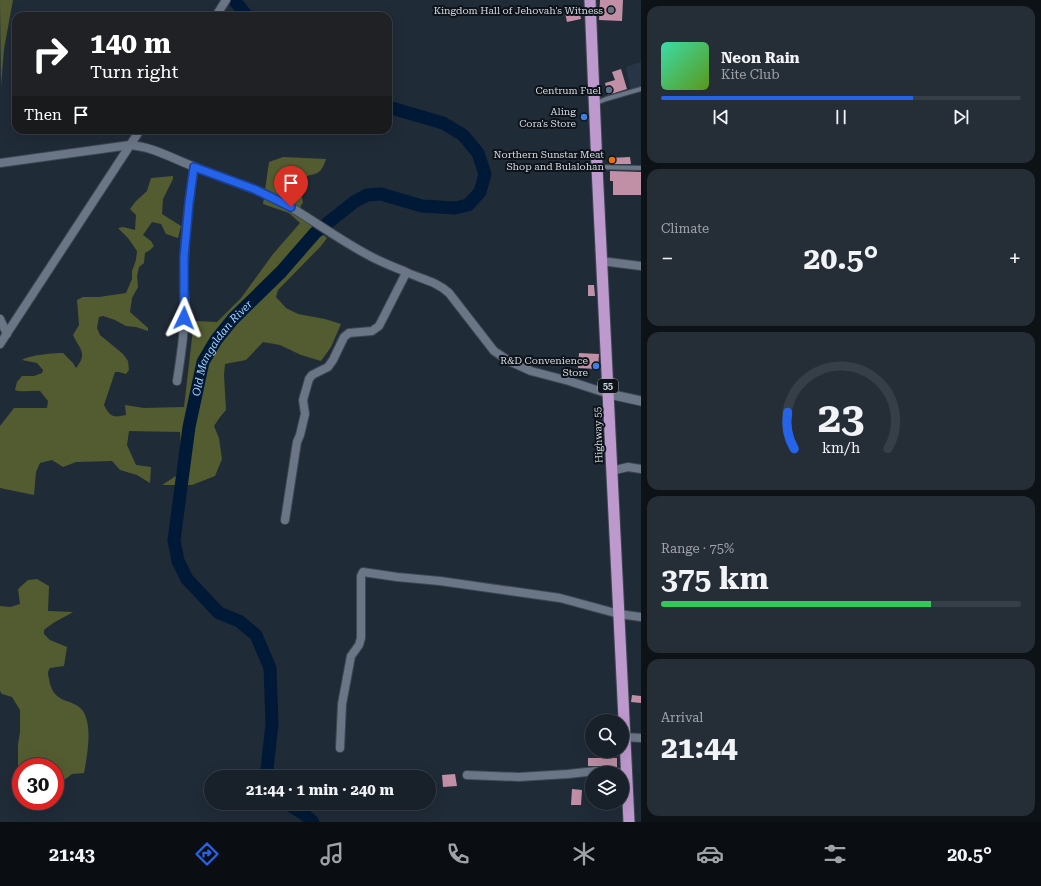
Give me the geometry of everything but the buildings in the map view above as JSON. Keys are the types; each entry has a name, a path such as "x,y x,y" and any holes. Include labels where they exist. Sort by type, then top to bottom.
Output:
{"highway":[{"name":"Highway 55","path":"590,0 623,714"},
{"name":"Highway 55","path":"628,810 628,822"}],"street":[{"path":"218,12 225,1"},
{"path":"0,344 137,134"},
{"path":"0,163 130,145 141,146 162,152 194,167 262,192 301,213 334,236 371,257 406,273 434,282 449,293 494,351 509,362 525,369 608,394 641,401"},
{"path":"177,381 185,304 184,257 194,167"},
{"path":"601,261 641,266"},
{"path":"286,520 297,442 300,436 305,414 303,400 310,379 312,375 328,367 344,337 349,333 372,331 379,326 406,273"},
{"path":"0,318 7,334"},
{"path":"611,471 628,467 641,469"},
{"path":"340,748 342,704 351,656 359,645 361,638 361,576 363,572 560,598 619,614 641,617"},
{"path":"629,737 641,738"},
{"path":"466,775 519,776 585,772"}],"lane":[{"path":"594,104 641,89"},
{"path":"597,167 641,168"}],"shaded area":[{"path":"641,62 641,92 631,94 626,67"}],"green space":[{"path":"0,0 13,0 4,49 1,86"},
{"path":"283,157 326,159 319,172 298,179 303,203 301,205 300,217 327,238 278,290 276,297 286,308 298,314 325,319 341,324 331,347 321,361 301,355 280,345 263,342 246,360 225,364 224,375 226,410 214,426 219,438 222,459 215,476 192,485 162,485 176,476 181,450 180,432 129,431 127,445 136,465 151,467 150,483 137,475 120,470 112,461 76,462 63,467 52,460 40,463 36,472 34,495 0,488 0,426 14,408 47,408 48,401 40,391 15,390 17,382 22,376 34,376 42,373 43,370 37,363 22,360 36,356 63,353 76,368 80,363 82,359 82,352 73,335 79,325 77,300 83,297 99,297 126,293 132,279 132,271 136,260 137,251 128,238 118,228 123,227 135,230 136,215 130,209 147,191 151,178 173,176 163,199 162,214 181,226 178,238 166,234 161,224 152,222 143,235 151,241 154,246 145,253 144,263 139,267 137,276 138,287 132,298 130,312 148,328 148,331 136,327 126,326 103,316 99,317 97,328 100,335 123,354 128,361 129,370 126,374 115,372 104,405 112,416 126,415 125,405 144,408 184,407 194,321 217,322 241,298 273,254 300,223 289,213 263,204 269,162"},
{"path":"37,579 49,586 48,611 73,612 54,622 44,630 44,634 50,640 67,647 64,666 50,668 48,671 51,688 59,697 74,704 83,711 88,725 89,733 87,758 84,773 72,774 64,780 64,758 18,758 20,710 12,697 2,694 0,691 0,606 10,607 20,604 18,589 28,580"}],"waterway":[{"name":"Old Mangaldan River","path":"234,0 244,12"},
{"name":"Old Mangaldan River","path":"267,770 272,724 270,668 256,635 239,621 219,613 187,579 178,561 174,540 189,427 203,362 216,340 233,319 281,272 315,233 354,202 367,195 381,194 422,206 455,208 468,205 480,192 485,174 478,153 463,135 443,123 392,108"},
{"name":"Old Mangaldan River","path":"297,810 313,822"}],"place":[{"name":"Kingdom Hall of Jehovah's Witness","path":"611,10"},
{"name":"Centrum Fuel","path":"609,90"},
{"name":"Aling Cora's Store","path":"584,117"},
{"name":"Northern Sunstar Meat Shop and Bulalohan","path":"612,160"},
{"name":"R&D Convenience Store","path":"596,366"}],"route":[{"path":"184,318 184,257 194,167 262,192 291,207"}]}
